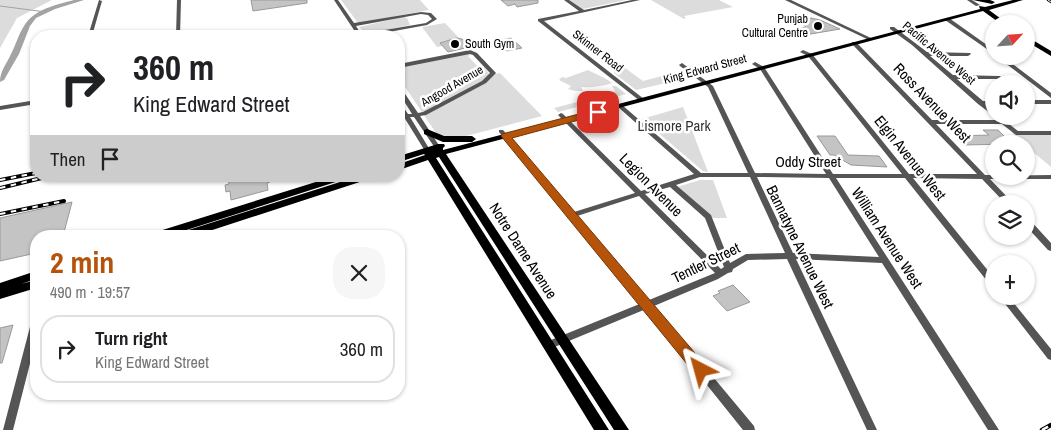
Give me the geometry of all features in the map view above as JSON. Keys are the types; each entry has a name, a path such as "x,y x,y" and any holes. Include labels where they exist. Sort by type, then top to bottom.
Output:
{"main road":[{"name":"King Edward Street","path":"895,30 969,13 979,5 1020,0"},
{"name":"King Edward Street","path":"806,54 995,1"},
{"path":"979,5 992,15"},
{"path":"969,13 988,15"},
{"name":"King Edward Street","path":"405,158 854,43 868,37"},
{"path":"1035,44 1051,54"},
{"name":"King Edward Street","path":"563,118 620,106 639,98"},
{"path":"427,132 443,139 472,142"},
{"path":"405,165 425,164 446,171 457,153 472,142"},
{"name":"Notre Dame Avenue","path":"439,150 446,171 549,345 602,430"},
{"name":"King Edward Street","path":"405,164 428,153"},
{"name":"Notre Dame Avenue","path":"428,153 446,171 563,339 622,430"},
{"path":"176,230 326,182"},
{"path":"202,230 350,182"},
{"path":"0,287 30,277"},
{"path":"0,295 30,286"}],"street":[{"path":"178,30 180,0 184,0"},
{"path":"336,0 356,30"},
{"path":"566,0 583,11 638,0"},
{"path":"787,0 868,37"},
{"path":"969,0 979,5"},
{"path":"92,30 100,1"},
{"name":"Skinner Road","path":"583,11 540,20 639,98"},
{"path":"352,25 418,13 430,14 434,18 433,21 427,24 394,30"},
{"path":"418,13 427,24"},
{"path":"408,15 416,26"},
{"path":"947,19 985,46"},
{"name":"Pacific Avenue West","path":"895,30 985,107"},
{"name":"Ross Avenue West","path":"854,43 1001,195"},
{"name":"Angood Avenue","path":"405,65 470,52 476,54 492,72 492,76 484,82 417,116 406,116"},
{"name":"Elgin Avenue West","path":"806,54 985,273"},
{"path":"925,54 968,54"},
{"path":"682,65 703,81"},
{"path":"1010,65 1051,96"},
{"name":"William Avenue West","path":"758,66 994,430"},
{"path":"951,77 985,77"},
{"name":"Bannatyne Avenue West","path":"703,81 790,256 872,430"},
{"name":"Notre Dame Avenue","path":"405,98 439,150"},
{"path":"1035,102 1051,102"},
{"path":"0,108 30,103"},
{"path":"980,103 985,103"},
{"path":"620,106 699,175"},
{"name":"Notre Dame Avenue","path":"406,116 428,153"},
{"name":"Legion Avenue","path":"563,118 640,194 725,272"},
{"path":"931,122 985,122"},
{"name":"Pacific Avenue West","path":"1007,125 1016,133 1051,133"},
{"path":"504,134 750,430"},
{"name":"Oddy Street","path":"572,216 699,175 1051,177"},
{"path":"671,184 708,217 725,272"},
{"path":"1035,231 1051,248"},
{"name":"Tentler Street","path":"549,345 725,272 746,257 790,256 885,260"},
{"path":"1010,305 1051,356"},
{"path":"8,430 30,346"}],"green space":[{"path":"0,0 52,0 17,18 0,48"},
{"path":"341,0 420,0 429,10 358,23"},
{"path":"568,0 626,0 583,9"},
{"path":"651,0 719,0 733,7 684,16 686,18 684,19"},
{"path":"403,17 407,18 410,25 386,30 362,30 359,27"},
{"path":"445,23 460,39 443,41 443,46 437,47 422,27"},
{"path":"467,53 471,54 468,56 478,67 484,67 490,75 500,73 542,116 447,141 440,139 405,87 405,66"},
{"path":"625,68 643,81 681,71 691,77 636,90 614,73 615,70"},
{"path":"588,70 612,83 581,87 583,91 575,91 568,89 571,86 559,80 562,77 566,78"},
{"path":"612,86 616,86 626,94 558,112 554,108 612,93 615,91"},
{"name":"Lismore Park","path":"683,107 708,172 703,171 642,119"},
{"path":"1035,135 1051,135 1051,167 1035,154"},
{"path":"700,180 713,180 727,218 713,218 677,187"}],"building":[{"path":"251,0 307,0 307,3 253,11"},
{"path":"501,0 538,0 538,3 517,7 515,4 508,6"},
{"name":"Punjab Cultural Centre","path":"811,18 840,29 805,35 794,30 806,27 801,23 806,21 803,20"},
{"name":"South Gym","path":"456,38 462,39 470,47 448,52 440,43"},
{"path":"511,38 522,48 507,51 496,41"},
{"path":"983,130 998,130 1003,135 989,135"},
{"path":"985,135 985,145 963,145 956,136"},
{"path":"817,136 835,136 848,155 879,156 887,167 851,165 834,155 830,155"},
{"path":"229,182 270,182 267,183 268,190 231,200 230,191 226,192 225,185 229,184"},
{"path":"72,202 65,230 30,230 30,254 0,261 0,218"},
{"path":"733,285 750,302 727,311 713,296 720,293 718,291"},
{"path":"13,325 2,363 0,363 0,328"}],"waterway":[{"path":"0,80 15,54 27,26 34,17 53,8 81,0"},
{"path":"0,6 46,12"}],"railway":[{"path":"0,180 30,174"},
{"path":"0,188 30,181"},
{"path":"0,214 64,201"},
{"path":"1042,430 1051,425"}],"place":[{"name":"Punjab Cultural Centre","path":"818,26"},
{"name":"South Gym","path":"455,44"}],"route":[{"path":"598,112 506,136 701,370"}]}
